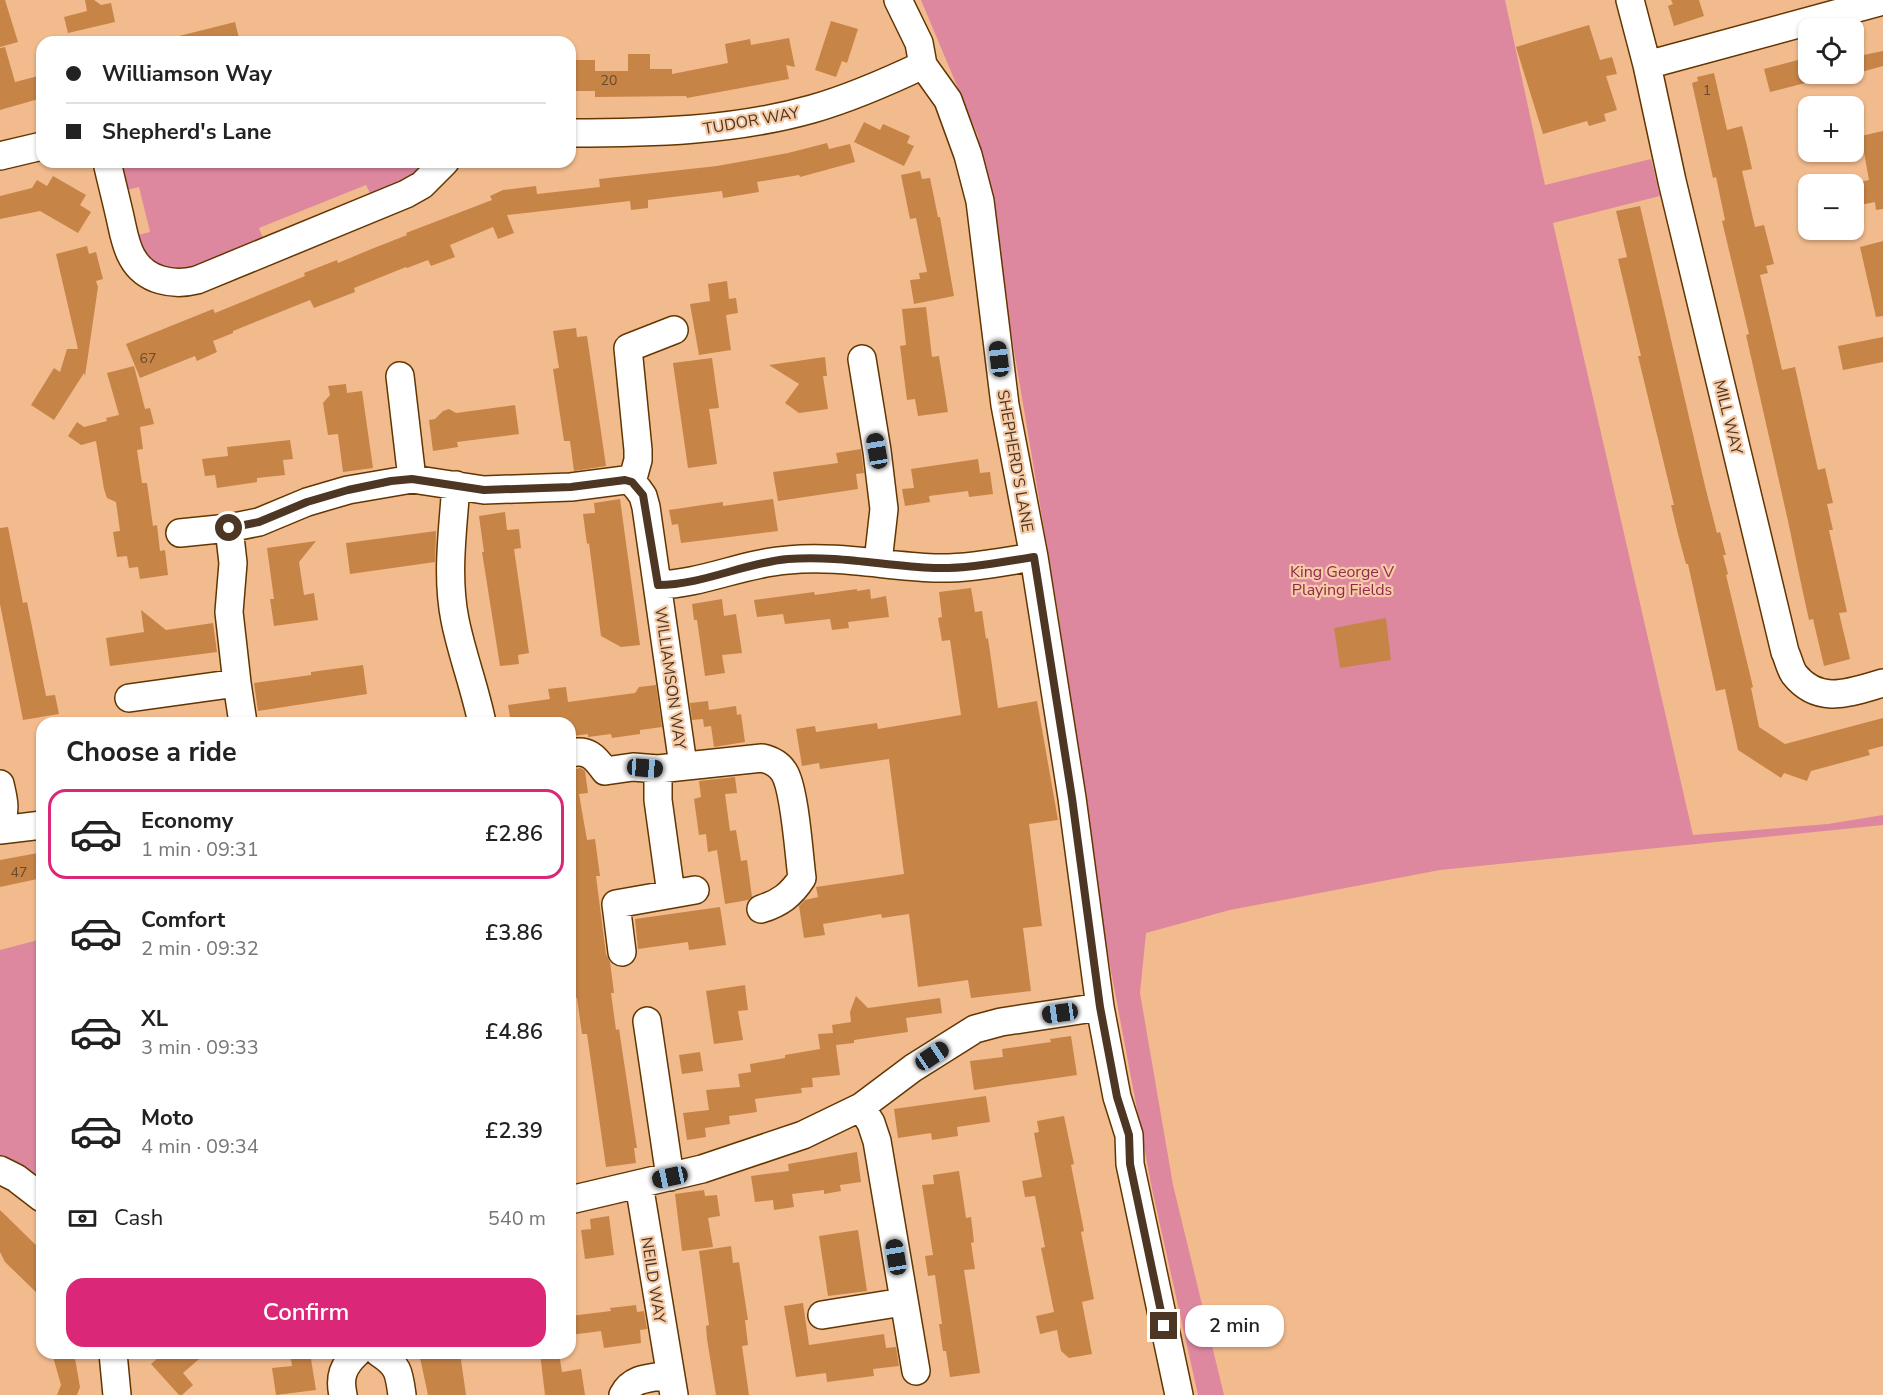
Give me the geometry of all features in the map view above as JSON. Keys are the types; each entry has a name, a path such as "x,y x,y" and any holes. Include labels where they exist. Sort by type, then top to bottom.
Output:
{"street":[{"name":"SHEPHERD'S LANE","path":"898,0 919,43 923,65 948,100 969,155 980,201 1005,405 1034,557 1072,798 1100,1007 1117,1097 1129,1135 1130,1164 1179,1395"},
{"name":"MILL WAY","path":"1630,0 1785,652 1794,673 1808,686 1825,695 1845,694 1883,683"},
{"path":"1647,65 1875,2"},
{"name":"TUDOR WAY","path":"576,133 695,129 756,121 811,109 874,88 923,65"},
{"path":"0,156 36,147"},
{"path":"108,168 132,257 144,272 172,284 184,284 197,280 406,194 422,185 440,168"},
{"path":"180,534 259,522 307,502 348,490 412,479 484,490 571,487 620,479 632,482 638,460 638,450 628,348 674,330"},
{"path":"862,359 884,509 878,562"},
{"path":"400,376 412,479"},
{"name":"WILLIAMSON WAY","path":"622,952 616,904 683,892 658,800 670,767 664,636 646,507 643,495 632,482"},
{"path":"456,485 452,543 452,589 455,619 481,717"},
{"path":"229,528 233,563 229,612 242,717"},
{"path":"658,585 672,585 740,568 788,560 829,559 937,568 972,566 1034,557"},
{"path":"129,698 237,684"},
{"path":"576,753 585,752 594,756 605,771 762,758 770,760 784,771 788,779 802,878 791,894 779,903 761,909"},
{"path":"0,784 4,813 0,822"},
{"path":"0,830 36,826"},
{"path":"576,1199 702,1169 803,1134 861,1107 913,1068 975,1029 1001,1022 1100,1007"},
{"path":"647,1021 670,1177"},
{"path":"861,1107 871,1123 877,1141 916,1371"},
{"path":"0,1170 16,1178 36,1193"},
{"name":"NEILD WAY","path":"623,1395 627,1388 636,1381 671,1385 639,1184"},
{"path":"822,1315 903,1302"},
{"path":"113,1359 117,1395"},
{"path":"343,1395 341,1376 351,1359"},
{"path":"387,1359 394,1364 399,1373 402,1395"}],"green space":[{"name":"King George V Playing Fields","path":"921,0 1505,0 1545,185 1651,159 1660,196 1553,223 1693,835 1828,824 1883,815 1883,825 1440,870 1230,910 1146,933 1140,993 1173,1185 1224,1395 1198,1395 1152,1189 1101,918 1058,612 978,136"},
{"path":"120,168 424,168 419,173 373,199 366,185 259,228 265,243 208,266 180,274 159,265 148,255 134,236 150,232 139,187 123,191"},
{"path":"36,941 36,1182 0,1161 0,950"}],"building":[{"path":"0,0 5,0 18,42 0,47"},
{"path":"85,0 94,0 101,5 111,3 115,22 68,33 64,17 87,11"},
{"path":"1671,0 1699,0 1704,16 1674,26 1668,6 1673,4"},
{"path":"831,21 858,29 847,63 842,61 836,77 815,70"},
{"path":"235,22 238,36 179,36"},
{"path":"1589,25 1600,60 1612,57 1617,74 1606,76 1617,110 1604,114 1606,121 1589,126 1587,121 1543,134 1516,47"},
{"path":"789,38 795,67 786,65 789,79 687,98 686,96 595,97 595,91 576,91 576,60 595,60 595,71 628,71 628,54 650,54 650,69 672,69 672,74 728,63 725,44 750,39 751,45"},
{"path":"5,47 15,82 36,77 36,100 0,110 0,48"},
{"path":"1883,51 1883,66 1864,71 1864,55"},
{"path":"1798,60 1798,84 1801,84 1770,92 1764,69"},
{"path":"1714,73 1727,130 1742,126 1747,146 1752,169 1742,171 1755,227 1764,225 1774,264 1766,266 1768,273 1760,275 1782,370 1795,367 1818,470 1825,468 1833,503 1827,504 1833,530 1829,530 1847,612 1839,613 1850,659 1824,666 1813,619 1809,620 1746,335 1749,334 1722,221 1725,220 1716,177 1713,178 1692,83 1698,81 1697,77"},
{"path":"864,122 880,130 883,124 910,136 907,143 914,146 904,166 854,142"},
{"path":"1883,131 1883,209 1876,210 1875,202 1864,204 1864,181 1869,180 1864,152 1864,135"},
{"path":"827,143 829,149 850,144 855,162 800,177 799,175 757,182 759,192 723,198 722,191 648,200 648,208 631,210 630,201 507,215 514,233 498,239 493,227 450,245 455,257 431,266 428,260 406,267 354,288 355,292 314,308 310,300 213,341 217,352 197,361 195,356 140,378 126,344 213,309 215,313 305,276 304,273 337,260 338,263 407,235 406,233 492,200 490,196 503,190 536,186 537,194 600,187 599,179 717,166 788,153"},
{"path":"920,171 922,179 930,178 938,217 940,217 954,296 914,304 910,280 920,279 919,273 927,272 916,218 910,219 901,175"},
{"path":"53,176 86,195 80,205 91,212 78,233 40,211 0,219 0,196 32,188 37,180 47,186"},
{"path":"1640,206 1705,486 1717,533 1720,532 1726,555 1723,555 1728,574 1726,575 1753,687 1751,688 1759,727 1785,744 1883,718 1883,746 1868,750 1870,755 1811,771 1807,781 1784,773 1781,778 1738,750 1725,689 1716,691 1688,564 1686,564 1671,505 1674,505 1638,356 1641,356 1618,259 1627,257 1616,211"},
{"path":"1883,241 1883,316 1876,317 1860,247"},
{"path":"87,246 89,254 96,252 103,279 96,281 98,287 85,376 84,373 54,420 31,405 54,368 60,372 67,349 78,349 56,254"},
{"path":"727,281 729,299 736,298 738,313 726,315 731,350 699,355 690,304 710,301 708,284"},
{"path":"926,307 932,357 939,356 948,412 918,416 915,399 907,400 900,346 906,345 902,309"},
{"path":"576,328 577,337 587,336 606,466 574,471 570,441 564,441 553,369 559,368 553,331"},
{"path":"1883,337 1883,362 1843,370 1838,346"},
{"path":"825,357 827,376 823,376 828,409 799,413 785,403 799,384 769,365"},
{"path":"712,358 719,408 709,409 717,464 688,468 673,363"},
{"path":"134,366 145,409 150,408 154,424 140,427 143,449 137,450 142,483 147,483 153,526 157,525 160,551 165,550 168,575 140,579 138,567 129,568 127,556 117,557 113,532 120,531 116,502 107,498 104,489 96,441 81,445 68,436 77,422 84,427 119,415 107,373"},
{"path":"346,384 347,393 362,391 373,468 343,472 338,434 328,435 323,403 330,395 328,386"},
{"path":"515,405 519,434 457,442 458,447 433,451 429,420 435,419 443,411 449,409 456,413"},
{"path":"290,440 293,459 283,460 285,475 257,478 257,482 217,488 215,475 205,476 202,459 228,456 227,447"},
{"path":"861,449 864,473 856,474 858,489 778,501 773,472 838,463 836,453"},
{"path":"978,459 980,473 990,472 993,494 969,497 968,491 929,496 930,502 905,506 902,489 914,488 911,469"},
{"path":"620,499 640,645 621,647 601,636 583,514 595,513 594,503"},
{"path":"773,499 778,531 681,543 678,524 672,525 669,510 723,502 723,506"},
{"path":"505,512 507,530 519,529 521,548 514,549 529,653 518,655 519,664 500,666 482,552 484,552 479,516"},
{"path":"8,527 23,603 27,602 46,696 55,695 59,714 23,720 0,604 0,528"},
{"path":"436,531 435,562 350,574 346,543"},
{"path":"316,541 299,562 304,595 314,593 318,620 274,626 270,599 274,599 267,548"},
{"path":"971,588 975,612 982,611 998,708 1037,701 1058,820 1029,824 1042,926 1023,928 1031,991 971,998 968,980 918,987 909,914 882,918 881,914 823,924 825,935 804,938 799,906 805,900 818,897 816,887 904,874 889,759 820,769 819,763 802,766 796,729 815,726 816,732 877,723 878,729 961,715 950,640 942,641 938,618 942,617 939,592"},
{"path":"857,589 857,591 870,589 871,599 886,596 889,617 848,622 849,628 832,630 830,619 785,624 783,614 757,617 754,600"},
{"path":"722,599 724,616 736,614 742,653 722,655 725,673 705,676 697,620 694,620 692,604"},
{"path":"141,610 166,630 213,623 217,652 110,666 106,638 144,632"},
{"path":"1386,618 1391,660 1340,668 1334,628"},
{"path":"363,665 367,694 258,711 254,683"},
{"path":"656,685 662,727 640,730 640,734 612,738 611,734 588,737 588,734 576,736 576,717 510,717 508,705 550,699 548,689 566,687 568,702 635,693 639,687"},
{"path":"708,701 709,710 736,706 737,715 741,714 745,742 714,747 711,726 704,727 703,719 692,720 690,703"},
{"path":"581,768 585,771 588,793 579,794 587,840 595,839 600,876 596,876 606,954 610,962 616,1030 619,1029 637,1148 634,1148 636,1163 606,1167 587,1034 582,1034 576,997 576,769"},
{"path":"735,777 737,793 725,794 730,831 736,830 741,861 747,860 752,897 748,900 725,904 717,850 708,852 706,834 699,835 694,799 701,797 699,781"},
{"path":"36,853 36,879 0,887 0,860"},
{"path":"720,907 726,945 689,950 688,942 638,949 635,919"},
{"path":"745,985 748,1010 738,1011 743,1040 714,1044 706,991"},
{"path":"856,996 868,1008 940,998 942,1013 906,1018 908,1032 836,1045 840,1075 812,1078 813,1087 801,1088 802,1093 755,1099 757,1112 729,1116 730,1124 705,1128 706,1137 687,1140 683,1113 709,1110 706,1090 740,1087 738,1074 751,1072 750,1064 820,1049 818,1034 833,1033 832,1025 851,1022 850,1012"},
{"path":"1071,1036 1077,1075 974,1090 970,1061 1003,1057 1002,1049 1051,1042 1050,1039"},
{"path":"700,1052 703,1071 682,1074 679,1055"},
{"path":"986,1096 990,1122 957,1127 958,1136 932,1140 931,1133 898,1138 894,1109"},
{"path":"1064,1116 1074,1164 1071,1165 1094,1299 1082,1302 1092,1354 1069,1358 1061,1351 1057,1330 1040,1334 1036,1316 1054,1312 1041,1248 1045,1247 1035,1196 1025,1197 1022,1181 1042,1177 1034,1133 1039,1132 1037,1121"},
{"path":"857,1152 861,1182 840,1185 841,1191 824,1194 824,1190 792,1194 794,1207 774,1210 773,1200 755,1202 751,1176 789,1171 788,1164"},
{"path":"959,1171 966,1218 971,1217 974,1242 971,1243 975,1269 964,1270 980,1373 950,1377 939,1324 942,1324 935,1275 928,1276 925,1256 933,1255 922,1185 934,1184 933,1175"},
{"path":"704,1190 705,1196 717,1195 720,1216 708,1218 713,1247 682,1251 675,1194"},
{"path":"0,1210 36,1245 36,1292 5,1262 0,1252"},
{"path":"609,1216 614,1255 585,1259 581,1230 591,1229 590,1219"},
{"path":"858,1230 867,1291 828,1296 819,1236"},
{"path":"731,1246 733,1263 739,1262 748,1320 745,1320 748,1345 742,1346 749,1395 716,1395 707,1339 706,1326 709,1325 699,1251"},
{"path":"803,1303 809,1345 884,1334 886,1348 896,1347 899,1366 873,1369 874,1376 827,1382 826,1373 796,1377 784,1306"},
{"path":"636,1305 637,1312 644,1311 647,1329 640,1330 641,1343 604,1348 601,1331 576,1334 576,1315 611,1311 610,1308"},
{"path":"54,1359 75,1359 80,1387 77,1395 57,1395 61,1385"},
{"path":"157,1359 199,1359 183,1373 193,1385 182,1395 179,1395 151,1364"},
{"path":"291,1359 311,1359 316,1390 276,1395 272,1368 292,1366"},
{"path":"420,1359 461,1359 466,1395 428,1395"},
{"path":"541,1359 560,1359 562,1372 581,1369 585,1395 545,1395"}],"route":[{"path":"229,528 259,522 307,502 348,490 391,481 412,479 484,490 571,487 620,479 632,482 643,495 658,585 672,585 740,568 788,560 829,559 937,568 972,566 1034,557 1072,798 1100,1007 1117,1097 1129,1135 1130,1164 1164,1326"}]}
